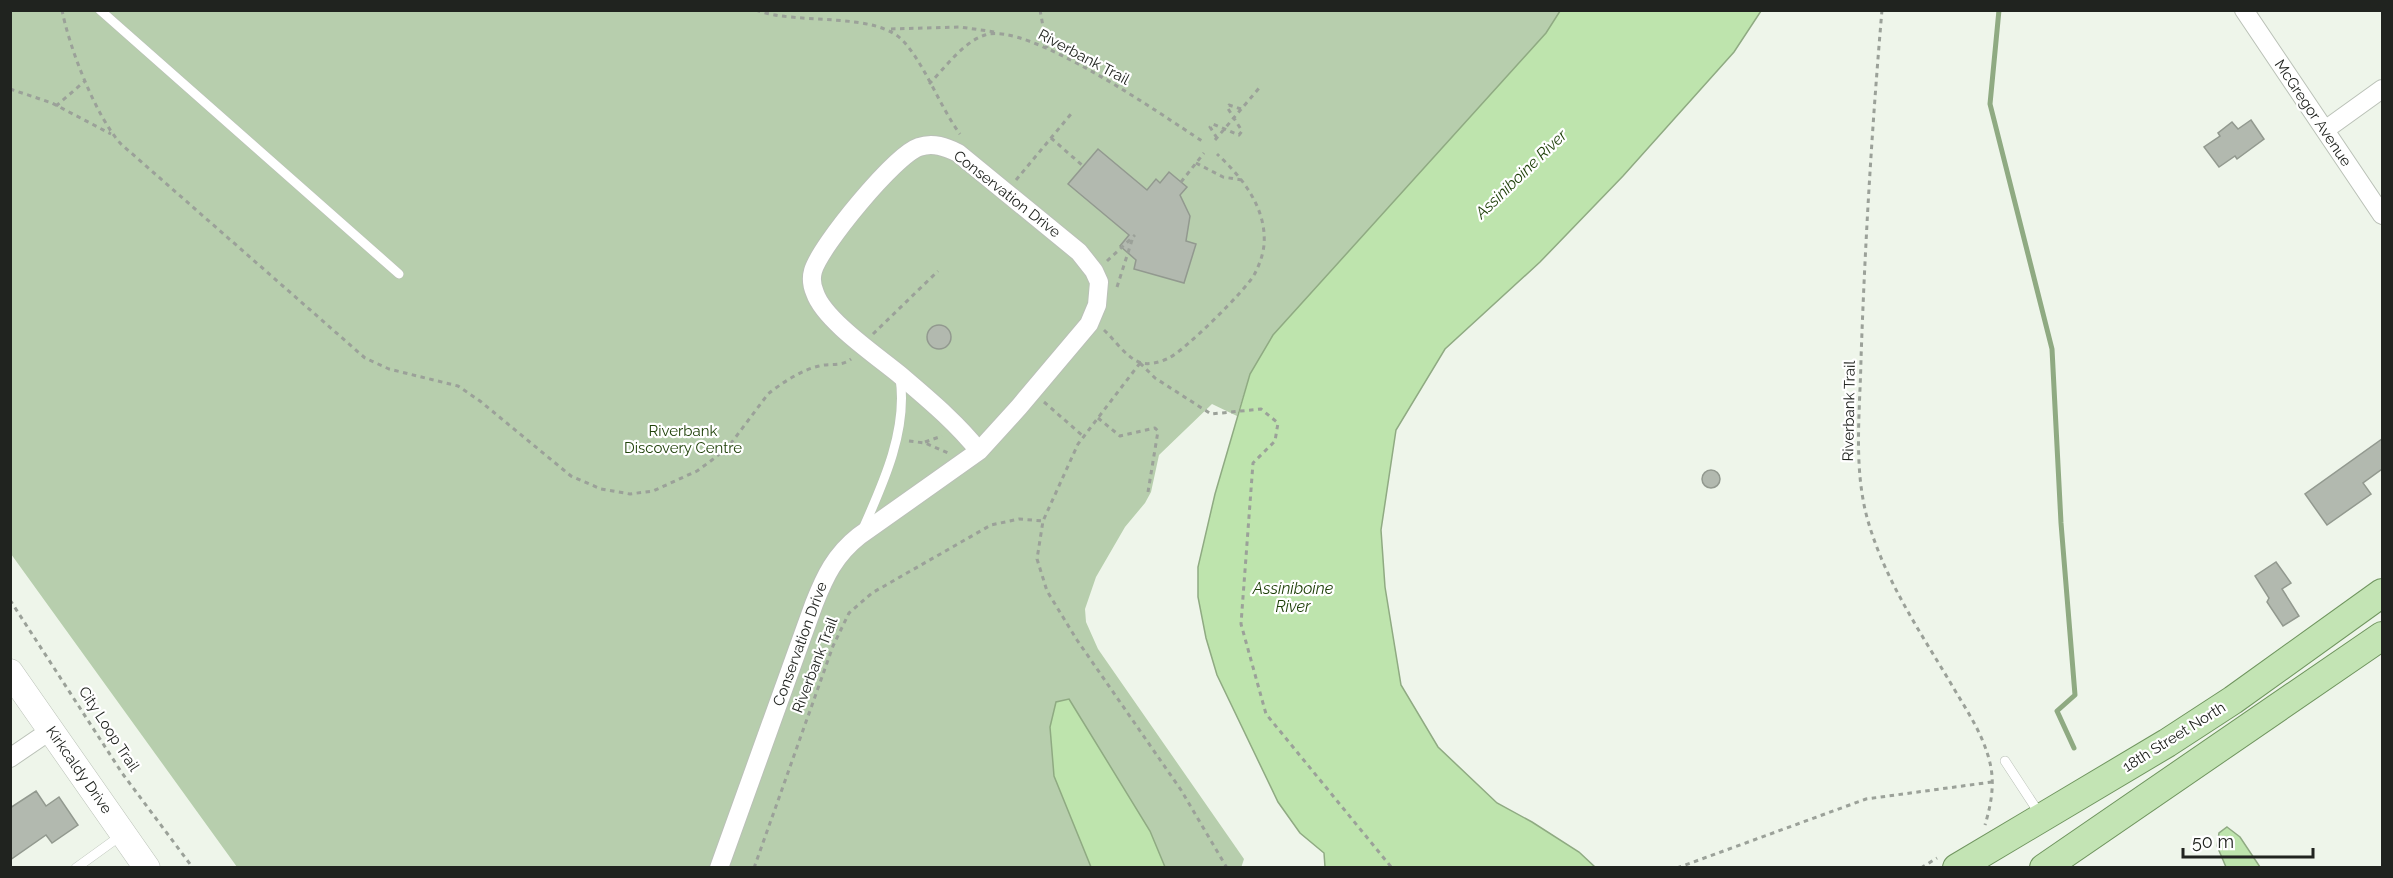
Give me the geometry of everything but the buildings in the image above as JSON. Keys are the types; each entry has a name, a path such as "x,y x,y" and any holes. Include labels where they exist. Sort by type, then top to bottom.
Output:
{"main road":[{"name":"18th Street North","path":"1957,867 2167,743 2233,700 2382,593"},
{"path":"2044,867 2382,636"},
{"name":"Kirkcaldy Drive","path":"10,672 147,867"}],"street":[{"name":"McGregor Avenue","path":"2244,10 2382,215"},
{"path":"2325,130 2382,89"},
{"name":"Conservation Drive","path":"719,867 827,571 841,552 859,536 974,455 1032,392 1089,324 1094,314 1100,292 1094,271 1079,252 974,166 945,147 932,144 910,151 899,160 826,246 813,272 814,292 824,309 953,422 974,455"},
{"path":"10,758 51,730"}],"lane":[{"path":"100,10 399,274"},
{"path":"859,536 884,479 897,435 903,404 900,375"},
{"path":"2005,761 2042,818"},
{"path":"75,867 123,834"}],"path":[{"path":"62,10 85,81 112,135"},
{"name":"Riverbank Trail","path":"756,10 791,18 868,24 889,30 960,27 1006,33 1047,48 1107,81 1202,141"},
{"path":"1040,10 1047,48"},
{"name":"Riverbank Trail","path":"1882,10 1863,312 1859,461 1868,520 1892,585 1978,729 1990,764 1992,782 1983,832"},
{"path":"889,30 897,35 910,50 950,120 965,141"},
{"path":"929,84 976,39 988,34 1006,33"},
{"path":"56,106 85,81"},
{"path":"1241,109 1229,105 1227,107 1234,118 1242,131 1239,135 1225,129 1213,124 1210,127 1216,139 1225,129 1234,118 1241,109 1260,87"},
{"path":"10,89 56,106 112,135 365,358 389,369 458,386 480,401 571,476 601,489 630,494 653,491 697,471 729,446 768,394 776,388 810,368 845,363 856,352"},
{"path":"1013,183 1071,114"},
{"path":"1051,138 1083,166"},
{"path":"1183,181 1204,153"},
{"path":"1217,154 1248,187 1263,228 1264,243 1261,261 1254,277 1178,352 1159,362 1140,363 1083,436 1043,521 1037,559 1047,591 1077,640 1181,790 1227,867"},
{"path":"1197,163 1223,177 1243,180"},
{"path":"1106,262 1134,236 1116,289"},
{"path":"870,337 938,271"},
{"path":"1104,329 1155,378 1212,414 1262,409 1278,423 1275,441 1253,463 1241,624 1266,714 1392,867"},
{"path":"1032,392 1083,436"},
{"path":"1098,417 1120,436 1155,428 1158,431 1148,492"},
{"path":"897,435 910,442 928,443 939,450 974,455"},
{"name":"Riverbank Trail","path":"754,867 832,646 849,613 872,593 990,525 1019,519 1043,521"},
{"name":"City Loop Trail","path":"10,600 122,773 193,867"},
{"path":"1677,867 1866,799 1992,782"}],"green space":[{"name":"Riverbank Discovery Centre","path":"10,11 1560,11 1546,33 1273,335 1250,374 1237,416 1212,404 1159,455 1151,492 1125,527 1096,577 1085,609 1086,622 1098,649 1244,859 1241,868 237,867 11,554"}],"water":[{"name":"Assiniboine River","path":"1560,11 1761,11 1734,52 1623,176 1540,262 1445,349 1396,430 1381,530 1385,587 1401,685 1438,747 1497,803 1579,852 1595,867 1325,867 1324,853 1300,833 1278,802 1217,675 1206,638 1198,597 1198,567 1215,494 1250,374 1273,335 1546,33"},
{"path":"1069,699 1150,831 1165,867 1091,867 1054,776 1050,727 1056,702"},
{"path":"2227,827 2240,837 2260,867 2226,867 2217,846 2219,833"}],"waterway":[{"path":"1999,10 1990,104 2052,349 2061,523 2075,695 2057,711 2074,748"}]}
